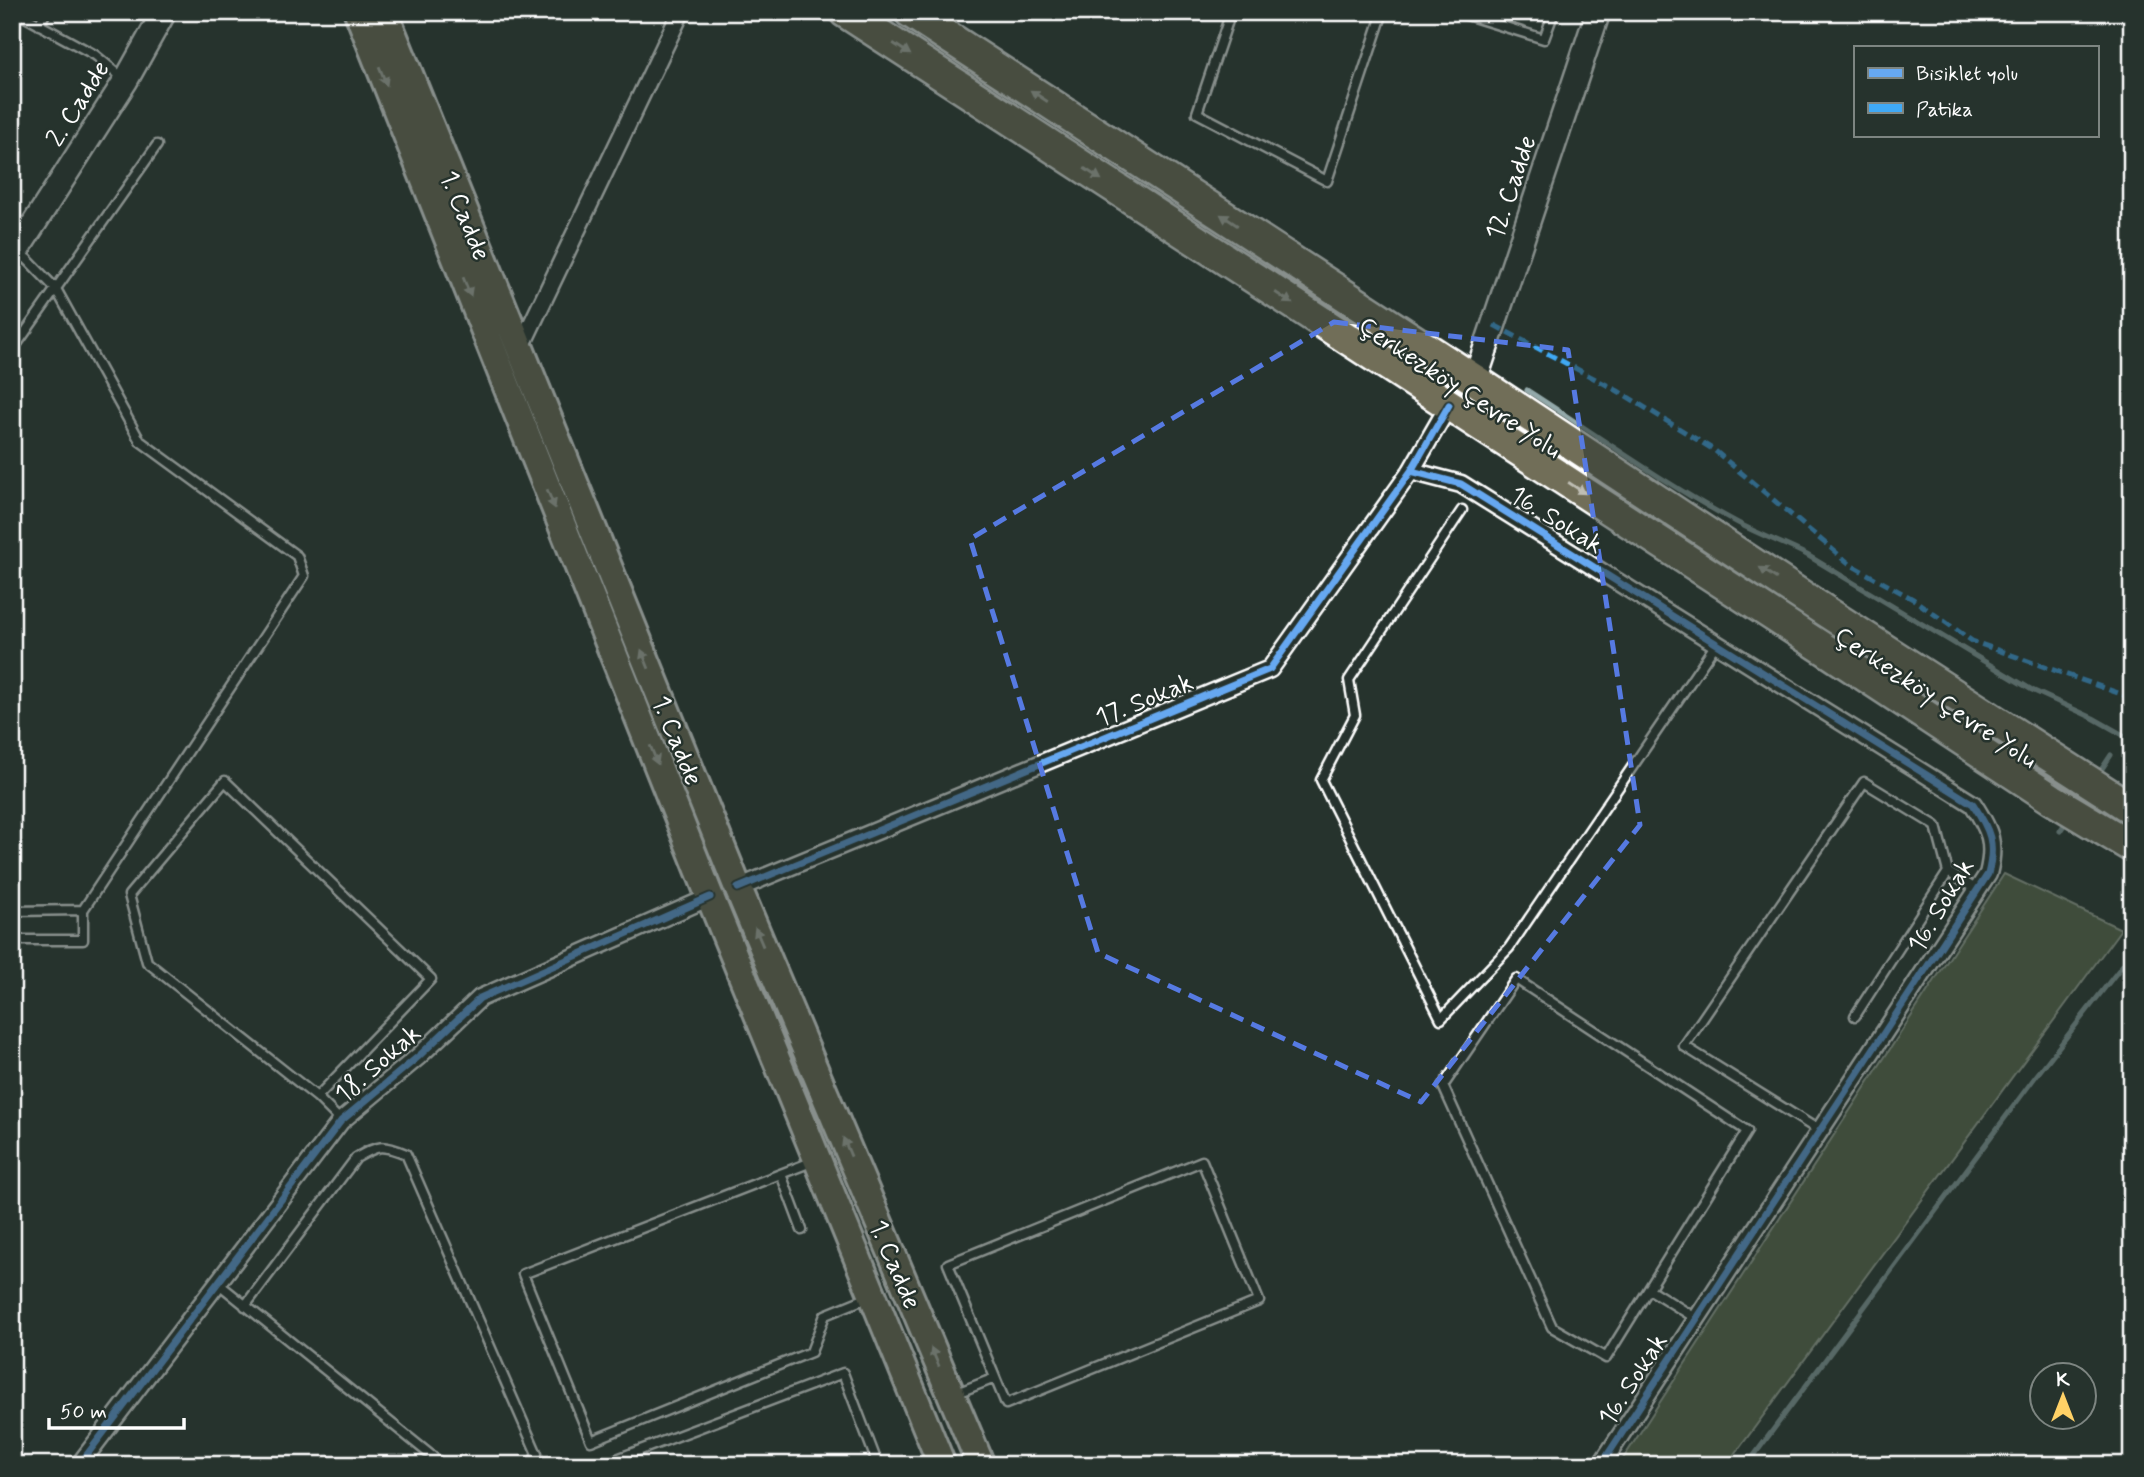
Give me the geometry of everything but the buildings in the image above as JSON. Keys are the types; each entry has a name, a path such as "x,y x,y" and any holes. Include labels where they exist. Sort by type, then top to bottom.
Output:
{"highway":[{"name":"Çerkezköy Çevre Yolu","path":"845,12 2052,799 2132,848"},
{"name":"Çerkezköy Çevre Yolu","path":"910,12 2120,802"}],"main road":[{"name":"1. Cadde","path":"358,12 710,897 942,1465"},
{"name":"1. Cadde","path":"384,12 738,888 981,1465"}],"street":[{"name":"2. Cadde","path":"14,255 126,80 164,12"},
{"name":"12. Cadde","path":"1475,380 1598,12"},
{"path":"520,349 680,14"},
{"name":"17. Sokak","path":"738,888 1270,669 1411,471 1449,405"},
{"name":"16. Sokak","path":"1411,471 1461,484 1973,804 1985,823 1992,842 1988,874 1601,1465"},
{"name":"18. Sokak","path":"79,1465 341,1121 419,1056 480,998 710,897"}],"lane":[{"path":"16,12 95,55 126,80"},
{"path":"39,25 46,12"},
{"path":"1231,12 1197,113 1327,181 1383,12"},
{"path":"1457,12 1544,39 1554,12"},
{"path":"12,351 157,145"},
{"path":"12,940 83,940 83,910 303,576 297,556 140,441 56,289 27,259 14,255"},
{"path":"1462,510 1349,680 1355,715 1321,780 1440,1019 1509,948 1716,644"},
{"path":"317,1097 431,979 225,781 130,895 147,962 317,1097 341,1121"},
{"path":"1820,1130 1684,1046 1864,782 1936,826 1948,872 1977,890"},
{"path":"1855,1016 1948,872"},
{"path":"12,911 83,910"},
{"path":"1516,979 1747,1131 1649,1289 1606,1357 1552,1327 1443,1086 1516,979"},
{"path":"245,1306 356,1158 374,1148 386,1146 406,1154 537,1454 532,1465"},
{"path":"817,1160 523,1274 591,1441 811,1352 825,1315 872,1296"},
{"path":"1202,1161 1259,1301 1006,1404 995,1378 948,1264 1202,1161"},
{"path":"781,1174 802,1230"},
{"path":"219,1284 443,1465"},
{"path":"1649,1289 1697,1319"},
{"path":"601,1465 843,1373 878,1465"},
{"path":"951,1395 995,1378"}],"highlighted area":[{"path":"1334,322 1568,350 1640,825 1421,1102 1098,953 970,539"}],"green space":[{"path":"2004,874 2121,929 1727,1465 1619,1465"}],"waterway":[{"path":"1527,390 1711,508 1807,555 2032,690 2093,718 2132,740"},
{"path":"2097,776 2111,755"},
{"path":"2060,831 2068,819"},
{"path":"1747,1465 2036,1076 2132,953"}],"marked path":[{"path":"1494,325 1618,391 1714,450 1851,565 1913,599 1972,641 2132,698"}],"cycle path":[{"path":"738,888 1270,669 1411,471 1449,405"},
{"path":"1411,471 1461,484 1973,804 1990,837 1988,874 1601,1465"},
{"path":"79,1465 341,1121 419,1056 480,998 710,897"}]}
